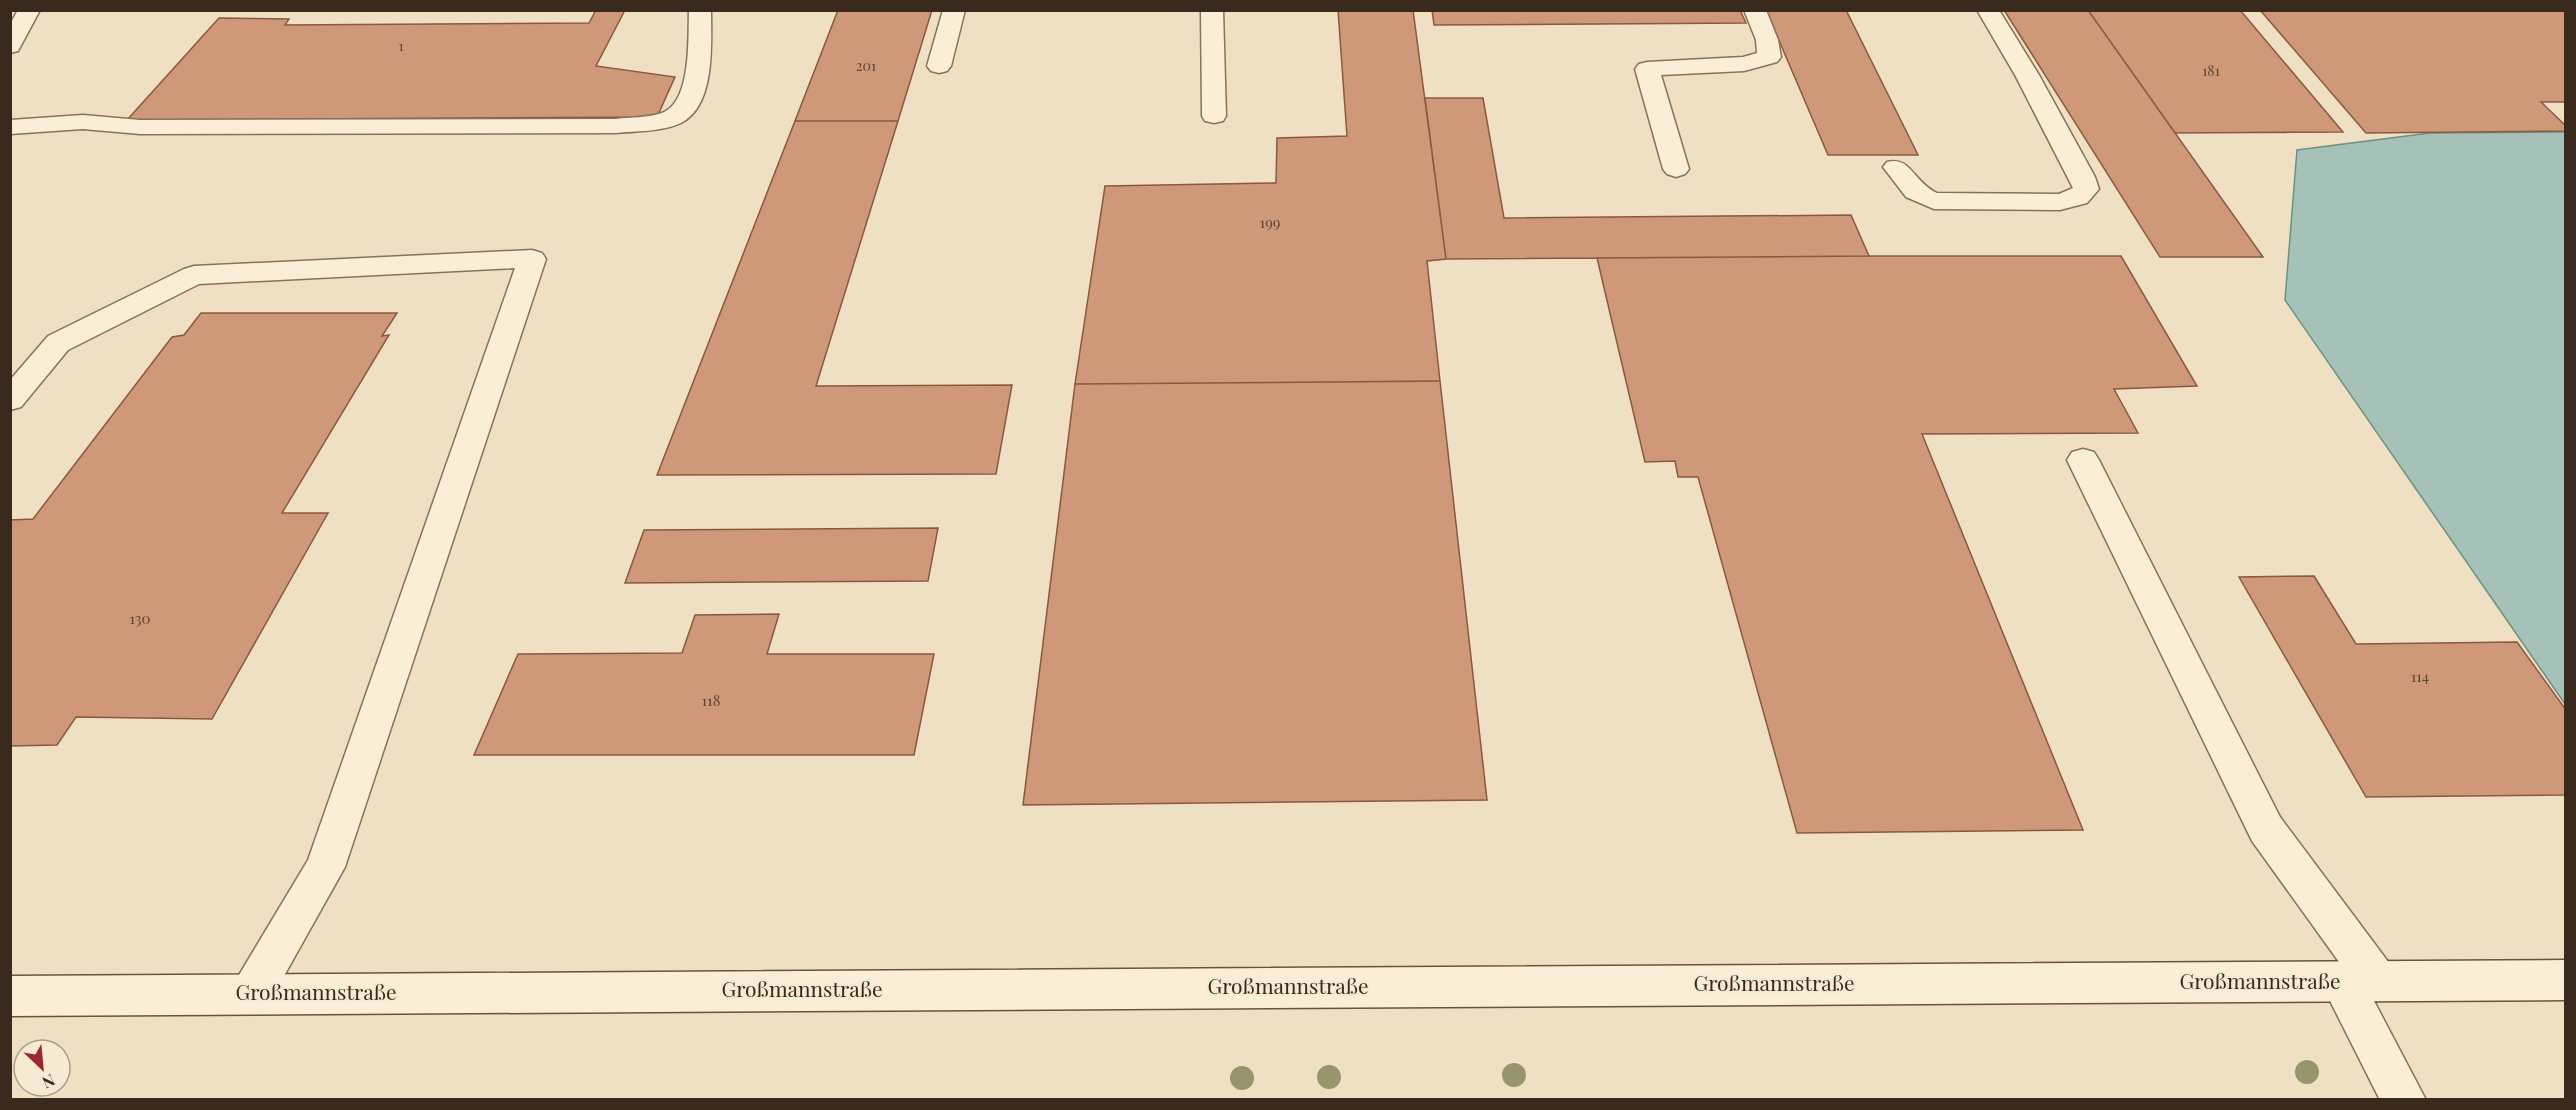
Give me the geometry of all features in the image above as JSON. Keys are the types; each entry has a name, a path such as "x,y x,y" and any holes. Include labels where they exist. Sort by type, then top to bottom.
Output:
{"main road":[{"path":"10,46 29,10"},
{"path":"10,127 83,122 140,127 616,126 672,117 693,97 697,74 700,10"},
{"path":"939,66 954,10"},
{"path":"1212,10 1214,117"},
{"path":"1676,169 1647,69 1744,64 1769,57 1767,40 1755,10"},
{"path":"1896,167 1908,186 1918,195 1934,201 2060,202 2078,197 2086,189 2082,177 2032,85 1988,10"},
{"path":"10,400 58,343 194,275 532,258 325,867 251,994"},
{"path":"2083,460 2266,829 2359,981 2404,1100"},
{"name":"Großmannstraße","path":"14,1002 251,994 2565,980"}],"water":[{"path":"2566,132 2565,704 2285,300 2297,150 2430,133"}],"building":[{"path":"596,10 625,10 596,66 675,77 657,117 127,120 219,18 289,19 285,25 589,23"},
{"path":"838,10 932,10 898,121 795,121"},
{"path":"1338,10 1413,10 1446,259 1427,261 1440,381 1075,384 1105,186 1276,183 1277,138 1347,136"},
{"path":"1432,10 1740,10 1746,23 1434,25"},
{"path":"1766,10 1846,10 1918,155 1828,155"},
{"path":"2004,10 2088,10 2263,257 2160,257"},
{"path":"2088,10 2240,10 2343,132 2175,133"},
{"path":"2260,10 2566,10 2566,102 2541,102 2566,126 2566,131 2366,133"},
{"path":"1425,98 1483,98 1504,218 1851,215 1869,256 1446,259"},
{"path":"795,121 898,121 816,386 1012,385 996,474 657,475"},
{"path":"2121,256 2197,386 2114,389 2138,433 1922,434 2083,830 1797,833 1698,477 1678,477 1675,461 1645,462 1597,258"},
{"path":"201,313 397,313 382,336 389,335 282,513 328,513 212,719 76,717 57,745 10,746 10,520 33,519 172,337 184,335"},
{"path":"1440,381 1487,800 1023,805 1075,384"},
{"path":"938,528 928,581 625,583 644,530"},
{"path":"2314,576 2356,644 2517,642 2566,710 2566,795 2366,797 2239,577"},
{"path":"779,614 767,654 934,654 914,755 474,755 518,654 682,653 695,615"}]}
